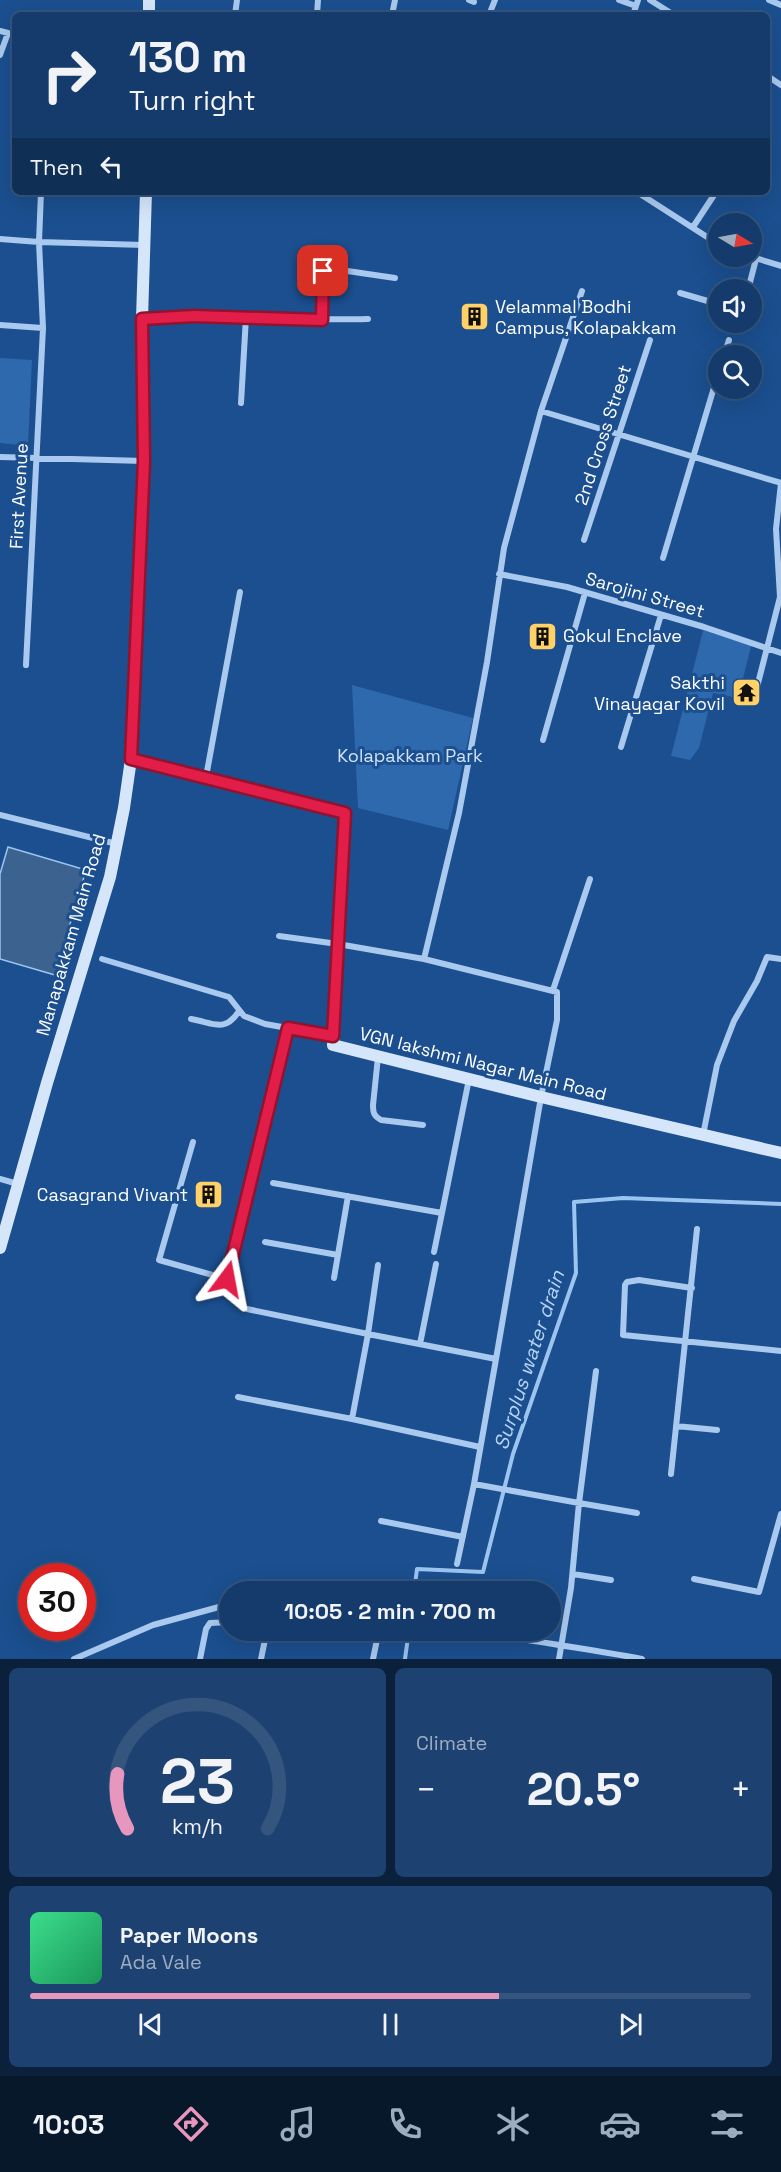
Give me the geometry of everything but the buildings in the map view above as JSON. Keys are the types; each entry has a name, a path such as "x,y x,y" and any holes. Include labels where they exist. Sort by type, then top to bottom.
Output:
{"main road":[{"name":"Manapakkam Main Road","path":"0,1248 46,1083 110,877 118,844 131,759 144,461 142,319 146,195"},
{"path":"131,759 206,777"},
{"name":"VGN lakshmi Nagar Main Road","path":"206,777 345,813 333,1045 541,1097 781,1153"}],"street":[{"path":"619,0 637,3"},
{"path":"650,0 669,12"},
{"path":"770,0 781,5"},
{"path":"0,31 8,33 0,55"},
{"name":"First Avenue","path":"26,665 43,328 39,242 41,195"},
{"path":"642,195 708,237"},
{"path":"693,227 714,195"},
{"path":"0,239 145,245"},
{"path":"762,261 781,266"},
{"path":"322,320 323,271 327,268 395,278"},
{"path":"424,959 461,801 487,662 499,574 524,468 582,291"},
{"path":"680,293 708,301"},
{"path":"142,319 194,316 368,319"},
{"path":"241,403 246,317"},
{"path":"0,325 43,328"},
{"name":"2nd Cross Street","path":"584,540 650,340"},
{"path":"727,345 729,340"},
{"path":"663,558 710,399"},
{"path":"541,411 618,436 781,483 776,529 780,597 755,695"},
{"path":"0,457 144,461"},
{"name":"Sarojini Street","path":"499,574 567,587 781,653"},
{"path":"206,777 240,592"},
{"path":"543,740 585,593"},
{"path":"621,747 661,615"},
{"path":"0,815 118,844"},
{"path":"553,990 590,879"},
{"path":"279,936 424,959 557,992 557,1020 541,1097 474,1484 457,1564"},
{"path":"703,1136 717,1065 734,1021 757,981 767,957 781,959"},
{"path":"102,959 229,997 244,1016 288,1028 333,1036"},
{"path":"191,1019 224,1025 232,1022 239,1011"},
{"path":"193,1142 159,1260 227,1279 288,1028"},
{"path":"378,1056 373,1105 376,1117 381,1120 423,1125"},
{"path":"434,1252 469,1079"},
{"path":"0,1179 18,1184"},
{"path":"273,1183 442,1213"},
{"path":"334,1278 348,1196"},
{"path":"671,1474 697,1229"},
{"path":"265,1242 338,1255"},
{"path":"420,1344 436,1264"},
{"path":"352,1419 378,1265"},
{"path":"692,1288 631,1280 625,1285 623,1335 781,1351"},
{"path":"247,1309 496,1359"},
{"path":"559,1659 573,1574 579,1503 596,1371"},
{"path":"238,1397 480,1447"},
{"path":"676,1426 717,1430"},
{"path":"474,1484 637,1513"},
{"path":"694,1579 759,1593 781,1514"},
{"path":"381,1521 463,1537"},
{"path":"573,1574 612,1580"},
{"path":"74,1659 153,1625 219,1607"},
{"path":"200,1659 206,1629 210,1623 219,1623"},
{"path":"261,1659 265,1641"},
{"path":"373,1659 377,1641"},
{"path":"526,1641 642,1659"}],"green space":[{"path":"0,358 32,360 28,446 0,443"},
{"path":"704,627 752,643 738,698 713,693 699,748 690,760 671,756"},
{"name":"Kolapakkam Park","path":"352,685 473,718 448,830 358,808"}],"shaded area":[{"path":"8,847 86,870 55,975 0,959 0,874"}],"waterway":[{"name":"Surplus water drain","path":"415,1581 417,1569 483,1572 513,1454 576,1273 574,1202 623,1198 781,1204"},
{"name":"Surplus water drain","path":"405,1659 407,1641"}],"place":[{"name":"Velammal Bodhi Campus, Kolapakkam","path":"474,317"},
{"name":"Gokul Enclave","path":"542,636"},
{"name":"Sakthi Vinayagar Kovil","path":"746,693"},
{"name":"Casagrand Vivant","path":"209,1195"}],"route":[{"path":"227,1279 288,1028 333,1036 345,813 131,759 144,461 142,319 194,316 322,320 323,271"}]}
